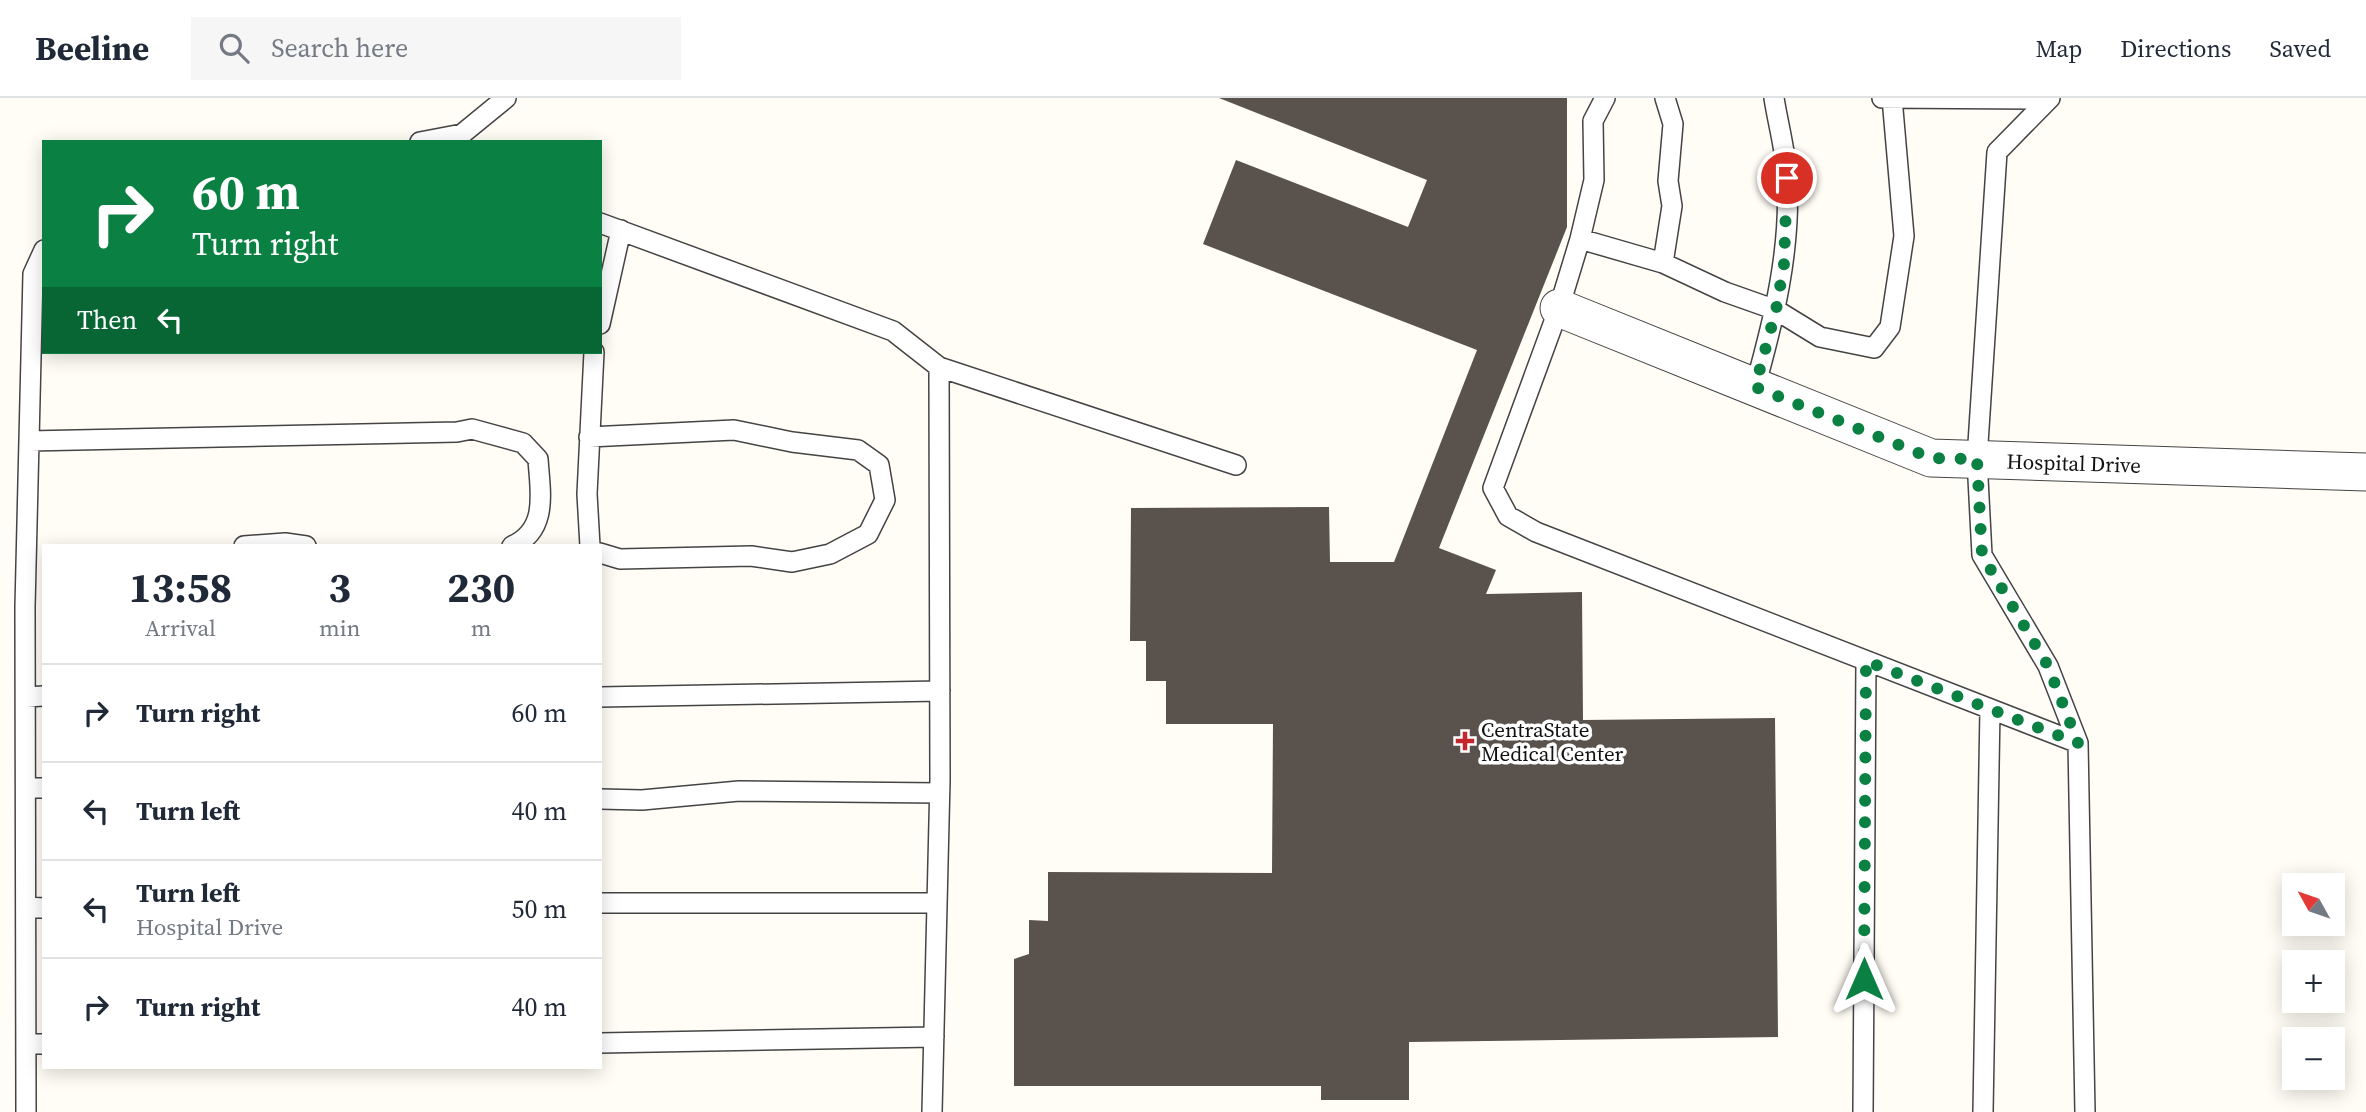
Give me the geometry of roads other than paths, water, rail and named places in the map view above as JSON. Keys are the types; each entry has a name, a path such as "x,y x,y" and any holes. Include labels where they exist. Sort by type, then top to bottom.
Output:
{"street":[{"name":"Hospital Drive","path":"1559,308 1931,458 2366,472"}],"lane":[{"path":"437,140 462,134 506,98"},
{"path":"1605,98 1593,121 1594,180 1580,239 1559,308 1493,488 1507,516 1536,532 2078,743"},
{"path":"1663,264 1672,206 1668,181 1673,124 1665,98"},
{"path":"1755,387 1776,310 1784,264 1787,178 1774,98"},
{"path":"1882,98 2050,98"},
{"path":"1580,239 1663,264 1725,292 1776,310 1820,337 1874,348 1890,327 1905,236 1892,98"},
{"path":"2050,98 1997,152 1977,459 1982,555 2048,666 2078,743 2085,1112"},
{"path":"602,224 893,331 939,367 1236,466"},
{"path":"602,315 621,230"},
{"path":"26,1112 35,1044 35,555 29,441 33,274 42,254"},
{"path":"590,544 587,494 594,354"},
{"path":"932,1112 940,691 939,367"},
{"path":"29,441 457,432 472,429 523,443 538,458 542,507 534,528 515,544"},
{"path":"589,437 734,430 792,442 858,450 879,465 885,500 868,534 830,554 792,562 751,556 620,559 602,554"},
{"path":"271,544 292,544"},
{"path":"1863,1112 1866,661"},
{"path":"602,697 940,691"},
{"path":"1983,1112 1990,709"},
{"path":"602,799 642,800 739,791 939,793"},
{"path":"602,903 937,903"},
{"path":"602,1043 933,1037"}],"place":[{"name":"CentraState Medical Center","path":"1465,741"}]}
